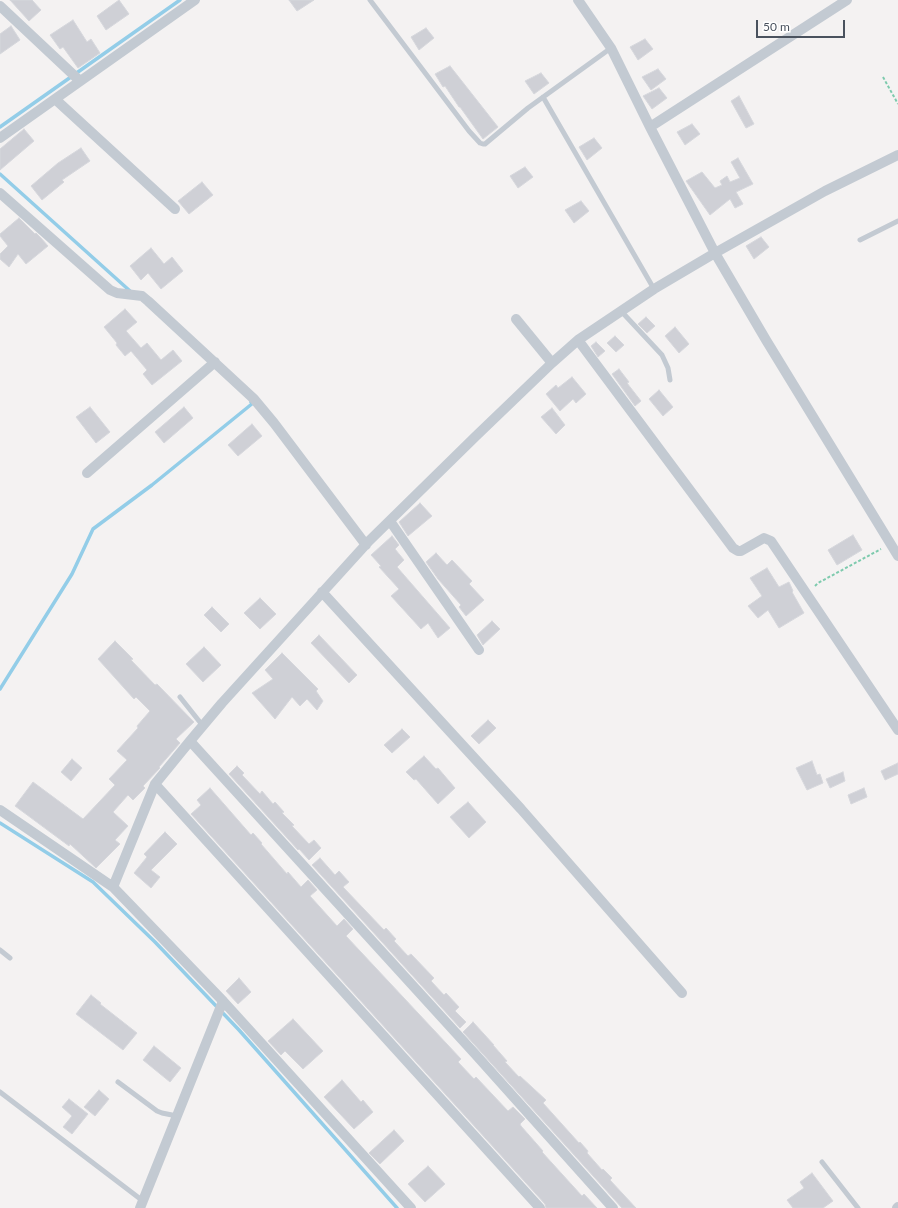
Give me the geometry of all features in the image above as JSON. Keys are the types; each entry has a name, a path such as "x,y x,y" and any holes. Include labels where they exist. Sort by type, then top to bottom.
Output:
{"street":[{"path":"0,138 195,0"},
{"path":"578,0 611,48 715,252 766,340 895,551"},
{"path":"654,134 847,0"},
{"path":"0,6 80,81"},
{"path":"54,99 175,209"},
{"path":"113,887 155,784 190,741 322,592 366,545 552,363 578,340 654,288 715,252 825,191 898,155"},
{"path":"0,193 110,290 118,293 142,296 254,399 274,423 366,545"},
{"path":"516,319 552,363"},
{"path":"578,340 730,545 735,550 741,551 764,538 769,539 898,730"},
{"path":"87,473 215,362"},
{"path":"390,521 479,650"},
{"path":"322,592 521,809 682,993"},
{"path":"190,741 613,1208"},
{"path":"155,784 540,1208"},
{"path":"0,810 113,887 223,1001 410,1208"},
{"path":"141,1205 223,1001"}],"lane":[{"path":"370,0 469,131 480,143 486,144 543,97 611,48"},
{"path":"543,97 654,288"},
{"path":"860,240 898,221"},
{"path":"621,311 662,355 668,368 670,380"},
{"path":"180,696 203,726"},
{"path":"0,950 10,958"},
{"path":"118,1082 157,1111 177,1116"},
{"path":"0,1092 141,1205"},
{"path":"822,1162 858,1208"}],"path":[{"path":"883,77 898,104"},
{"path":"806,593 818,583 895,551"}],"building":[{"path":"10,0 32,0 41,10 29,21"},
{"path":"119,0 129,14 106,30 97,16"},
{"path":"289,0 314,0 297,11"},
{"path":"73,20 87,42 91,39 100,53 78,68 63,47 60,49 50,35"},
{"path":"11,26 20,40 0,54 0,34"},
{"path":"426,28 434,38 419,50 411,37"},
{"path":"645,39 653,49 638,60 630,47"},
{"path":"450,66 498,127 483,139 445,86 443,87 435,74"},
{"path":"658,69 666,79 651,90 642,77"},
{"path":"541,73 549,83 534,94 525,81"},
{"path":"659,88 667,98 652,109 643,96"},
{"path":"739,96 754,124 746,128 731,101"},
{"path":"692,124 700,134 685,145 677,132"},
{"path":"24,129 34,141 0,170 0,149"},
{"path":"594,138 602,148 587,160 579,147"},
{"path":"81,148 90,161 62,180 64,182 42,200 31,186 58,163"},
{"path":"738,158 753,184 736,192 743,204 735,208 730,199 710,215 686,181 702,172 715,188 722,185 720,181 727,176 730,182 740,178 731,162"},
{"path":"525,167 533,177 518,188 510,176"},
{"path":"202,182 213,195 189,214 178,201"},
{"path":"581,201 589,211 574,223 565,210"},
{"path":"19,218 48,246 26,264 18,254 9,267 0,259 0,254 8,246 0,234"},
{"path":"761,237 769,247 754,259 746,246"},
{"path":"151,248 164,264 172,257 183,271 161,289 148,273 141,280 130,266"},
{"path":"125,309 137,322 126,331 141,348 147,343 161,360 173,350 182,361 152,385 143,374 147,370 131,351 125,356 104,327"},
{"path":"646,317 655,326 647,333 638,324"},
{"path":"675,327 689,344 679,353 665,336"},
{"path":"615,336 624,345 616,352 607,343"},
{"path":"596,342 605,351 598,357 591,346"},
{"path":"619,369 629,382 627,383 641,401 635,406 612,374"},
{"path":"572,377 586,394 576,403 573,399 560,411 546,394 556,385 558,388"},
{"path":"659,390 673,407 663,416 649,399"},
{"path":"90,407 110,432 96,443 76,417"},
{"path":"184,407 193,418 164,443 155,432"},
{"path":"552,408 565,425 556,434 541,417"},
{"path":"252,424 262,436 238,456 228,445"},
{"path":"420,503 432,516 408,536 399,522"},
{"path":"853,535 862,550 837,565 828,550"},
{"path":"392,536 399,545 395,549 404,560 397,567 450,628 438,638 428,623 421,629 391,596 399,589 379,567 381,566 371,555"},
{"path":"436,553 447,565 452,560 472,581 469,584 484,600 466,616 459,607 461,605 438,579 426,562"},
{"path":"767,568 779,587 789,582 793,591 792,592 804,613 779,628 768,610 758,618 748,606 762,596 750,578"},
{"path":"260,598 276,614 260,629 244,613"},
{"path":"212,607 229,624 221,632 204,615"},
{"path":"492,621 500,629 483,645 477,635"},
{"path":"319,635 357,675 349,683 311,643"},
{"path":"115,641 133,659 131,660 155,685 157,684 194,722 176,739 180,743 143,786 145,788 133,800 128,795 113,812 128,826 115,840 120,844 96,868 70,844 69,846 15,806 33,782 83,819 115,785 109,779 127,760 117,751 138,728 137,726 150,711 136,697 134,699 98,659"},
{"path":"204,647 221,665 203,682 186,664"},
{"path":"282,653 318,689 316,691 323,701 317,710 307,699 300,706 292,697 275,719 252,693 273,679 265,670"},
{"path":"488,720 496,728 479,744 471,736"},
{"path":"402,729 410,737 392,753 384,745"},
{"path":"424,756 436,769 438,768 455,788 438,804 416,779 414,780 406,772"},
{"path":"72,759 82,768 71,781 61,772"},
{"path":"812,761 817,775 820,774 823,783 807,790 796,768"},
{"path":"898,763 898,774 885,780 881,771"},
{"path":"237,766 244,773 242,775 260,794 262,791 273,804 275,802 284,812 282,813 294,825 292,826 309,844 314,840 321,848 309,860 299,849 298,850 229,774"},
{"path":"843,772 845,781 830,788 826,779"},
{"path":"210,788 251,835 253,833 262,843 261,844 287,874 288,872 301,887 308,880 317,890 310,896 337,926 344,919 353,929 346,936 461,1059 458,1062 474,1079 476,1077 508,1111 513,1107 525,1119 520,1124 521,1126 543,1151 542,1152 582,1196 584,1194 597,1208 546,1208 545,1204 191,814 201,805 197,800"},
{"path":"864,788 867,797 851,804 848,795"},
{"path":"468,802 486,822 469,838 450,817"},
{"path":"165,832 177,844 151,870 160,877 151,888 134,873 147,857 144,854"},
{"path":"320,858 335,875 339,871 349,882 343,887 384,930 386,928 396,939 394,941 408,956 411,954 434,978 431,981 444,995 446,993 459,1007 455,1011 466,1022 460,1028 312,865"},
{"path":"239,978 251,992 238,1004 226,991"},
{"path":"91,995 101,1003 100,1004 137,1033 123,1050 76,1014"},
{"path":"293,1019 323,1051 303,1069 285,1051 281,1055 268,1041"},
{"path":"473,1022 494,1045 507,1061 505,1062 519,1077 520,1076 546,1100 543,1103 588,1151 587,1153 602,1170 603,1169 612,1178 610,1180 636,1208 622,1208 463,1032"},
{"path":"154,1046 181,1068 170,1082 143,1060"},
{"path":"342,1080 361,1102 363,1100 373,1112 354,1129 324,1097"},
{"path":"99,1090 109,1099 95,1116 84,1107"},
{"path":"69,1099 88,1114 72,1134 63,1127 72,1116 62,1107"},
{"path":"394,1130 404,1141 380,1164 369,1153"},
{"path":"428,1166 445,1184 425,1202 408,1184"},
{"path":"812,1173 833,1201 823,1208 793,1208 787,1200 804,1188 800,1182"}],"waterway":[{"path":"0,127 180,0"},
{"path":"0,174 130,291"},
{"path":"0,689 72,574 93,529 152,485 253,403 251,402"},
{"path":"0,823 93,882 155,942 239,1030 397,1208"}]}
